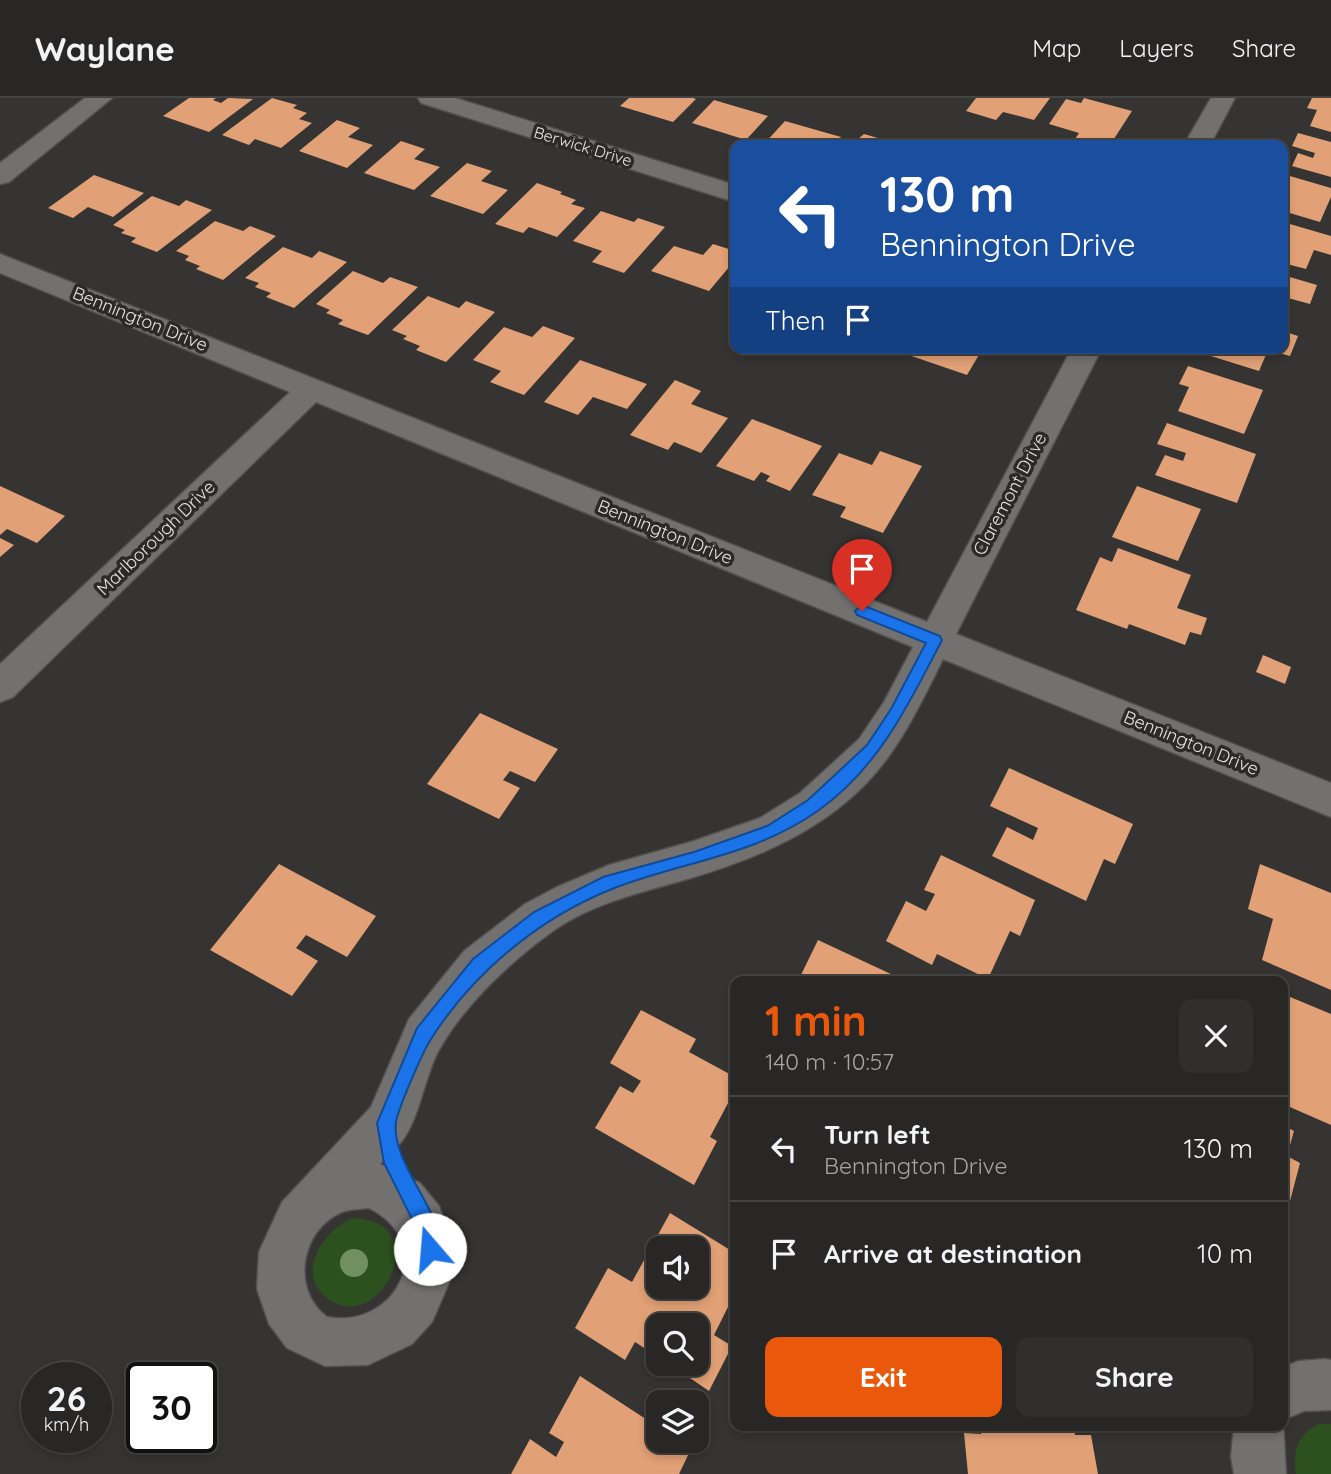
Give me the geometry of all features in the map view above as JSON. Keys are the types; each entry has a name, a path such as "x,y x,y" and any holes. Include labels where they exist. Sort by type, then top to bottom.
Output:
{"street":[{"path":"0,176 100,98"},
{"name":"Berwick Drive","path":"430,98 730,192"},
{"path":"1200,140 1223,98"},
{"name":"Bennington Drive","path":"0,263 1331,800"},
{"name":"Claremont Drive","path":"387,1123 424,1034 479,965 540,917 609,883 694,859 773,831 814,805 873,750 897,713 1084,354"},
{"name":"Marlborough Drive","path":"0,687 312,389"},
{"path":"387,1123 393,1163 425,1225 430,1249 428,1276 417,1301 400,1322 377,1338 351,1345 326,1342 303,1331 287,1311 279,1287 280,1260 289,1234 304,1212 387,1123"},
{"path":"304,1212 325,1195 348,1186 372,1184 394,1191 413,1204"},
{"path":"1288,1391 1312,1384 1331,1385"},
{"path":"1260,1431 1257,1457 1260,1474"}],"green space":[{"path":"353,1218 378,1224 392,1236 396,1253 392,1272 383,1289 369,1301 352,1307 333,1302 321,1292 314,1281 313,1269 321,1245 330,1234"},
{"path":"1319,1424 1331,1424 1331,1474 1296,1474 1298,1444 1306,1433"}],"building":[{"path":"189,98 216,98 213,100 221,103 228,98 253,99 209,132 163,116"},
{"path":"272,98 297,105 293,108 307,113 299,119 312,123 281,148 255,139 249,145 222,135"},
{"path":"629,98 696,99 673,122 620,106"},
{"path":"976,98 1050,98 1034,120 1003,112 996,120 966,111"},
{"path":"1084,98 1132,111 1113,140 1074,140 1079,133 1049,124 1066,99 1081,103"},
{"path":"1312,98 1331,98 1331,132 1310,126 1317,110 1307,108"},
{"path":"714,100 768,116 746,140 692,123"},
{"path":"337,120 360,128 348,137 373,145 347,168 299,151"},
{"path":"785,121 841,137 838,140 768,140"},
{"path":"1298,133 1331,142 1331,177 1292,166 1298,153 1313,158 1315,153 1292,146"},
{"path":"864,134 885,140 857,140"},
{"path":"401,141 425,149 414,159 440,167 414,190 364,173"},
{"path":"467,163 492,171 481,181 508,190 483,214 430,196"},
{"path":"94,175 144,193 113,217 88,207 73,218 48,208"},
{"path":"1288,175 1331,188 1331,197 1320,222 1288,212"},
{"path":"537,183 562,192 560,194 576,200 571,204 585,208 557,237 529,227 523,233 495,224"},
{"path":"152,196 179,206 186,200 212,210 157,252 131,242 136,238 121,233 125,230 113,225"},
{"path":"601,211 634,222 638,218 665,227 624,273 592,262 602,251 573,241"},
{"path":"215,221 243,231 250,226 276,236 223,280 196,269 200,266 185,260 189,256 176,251"},
{"path":"1288,223 1331,236 1331,255 1314,250 1306,269 1288,264"},
{"path":"713,244 730,249 730,266 709,291 651,271 674,246 703,255"},
{"path":"283,247 312,258 319,251 347,262 294,308 266,297 271,293 255,287 259,283 245,278"},
{"path":"353,271 383,283 390,277 418,287 368,335 338,324 343,320 326,313 330,310 316,304"},
{"path":"1288,276 1317,285 1310,304 1288,298"},
{"path":"428,296 459,308 466,301 495,312 446,362 416,350 420,346 403,339 407,336 392,330"},
{"path":"543,326 575,338 524,395 490,382 501,371 473,360 504,327 532,337"},
{"path":"1288,333 1298,336 1290,356 1283,354 1288,354"},
{"path":"906,354 979,354 967,375"},
{"path":"1204,354 1266,354 1259,371"},
{"path":"580,360 647,384 627,409 593,397 578,415 544,402"},
{"path":"1188,366 1263,390 1244,434 1178,411 1189,387 1179,384"},
{"path":"675,380 701,391 691,404 728,418 701,453 674,442 668,450 630,435"},
{"path":"752,419 822,446 790,491 766,481 770,476 761,472 754,481 716,466"},
{"path":"1167,423 1256,454 1237,503 1155,475 1165,455 1183,461 1186,453 1157,444"},
{"path":"880,451 922,466 883,533 840,517 846,507 812,495 839,453 872,465"},
{"path":"0,486 65,516 37,543 7,529 0,535"},
{"path":"1137,486 1201,509 1178,561 1112,537"},
{"path":"0,538 14,545 0,557"},
{"path":"1118,548 1191,575 1177,608 1207,618 1201,635 1190,632 1185,645 1129,624 1127,629 1076,610 1100,557 1112,562"},
{"path":"1263,655 1291,667 1285,684 1256,672"},
{"path":"480,713 558,749 535,782 510,771 503,780 520,788 499,819 427,784"},
{"path":"1009,768 1133,824 1115,864 1104,859 1086,901 992,856 1007,827 1033,840 1038,828 990,806"},
{"path":"941,855 1035,900 1020,936 1010,931 989,976 982,976 937,954 932,965 886,941 906,901 926,911 935,894 924,890"},
{"path":"279,864 376,916 347,957 306,935 296,948 318,961 292,996 210,950"},
{"path":"1260,864 1331,893 1331,990 1262,960 1273,919 1248,909"},
{"path":"818,940 895,976 800,976"},
{"path":"1288,996 1331,1014 1331,1125 1288,1106"},
{"path":"641,1010 696,1039 689,1052 730,1074 730,1099 710,1137 717,1141 694,1185 595,1128 620,1086 633,1093 641,1081 610,1063"},
{"path":"1288,1128 1294,1131 1288,1152"},
{"path":"1288,1157 1300,1163 1288,1209"},
{"path":"670,1213 707,1236 657,1236"},
{"path":"709,1237 730,1250 730,1303 714,1335 730,1345 730,1350 709,1391 687,1376 709,1376 709,1313 646,1313 646,1349 635,1342 625,1360 575,1328 608,1268 632,1282 646,1257 646,1299 709,1299"},
{"path":"580,1376 646,1419 646,1453 689,1453 679,1474 511,1474 530,1439 556,1457 564,1442 549,1433"},
{"path":"981,1431 1075,1431 1075,1435 1091,1435 1098,1474 968,1474 964,1433 981,1434"}],"route":[{"path":"430,1249 425,1225 393,1163 387,1123 403,1077 424,1034 479,965 540,917 609,883 694,859 773,831 814,805 846,778 873,750 897,713 934,640 862,611"}]}
